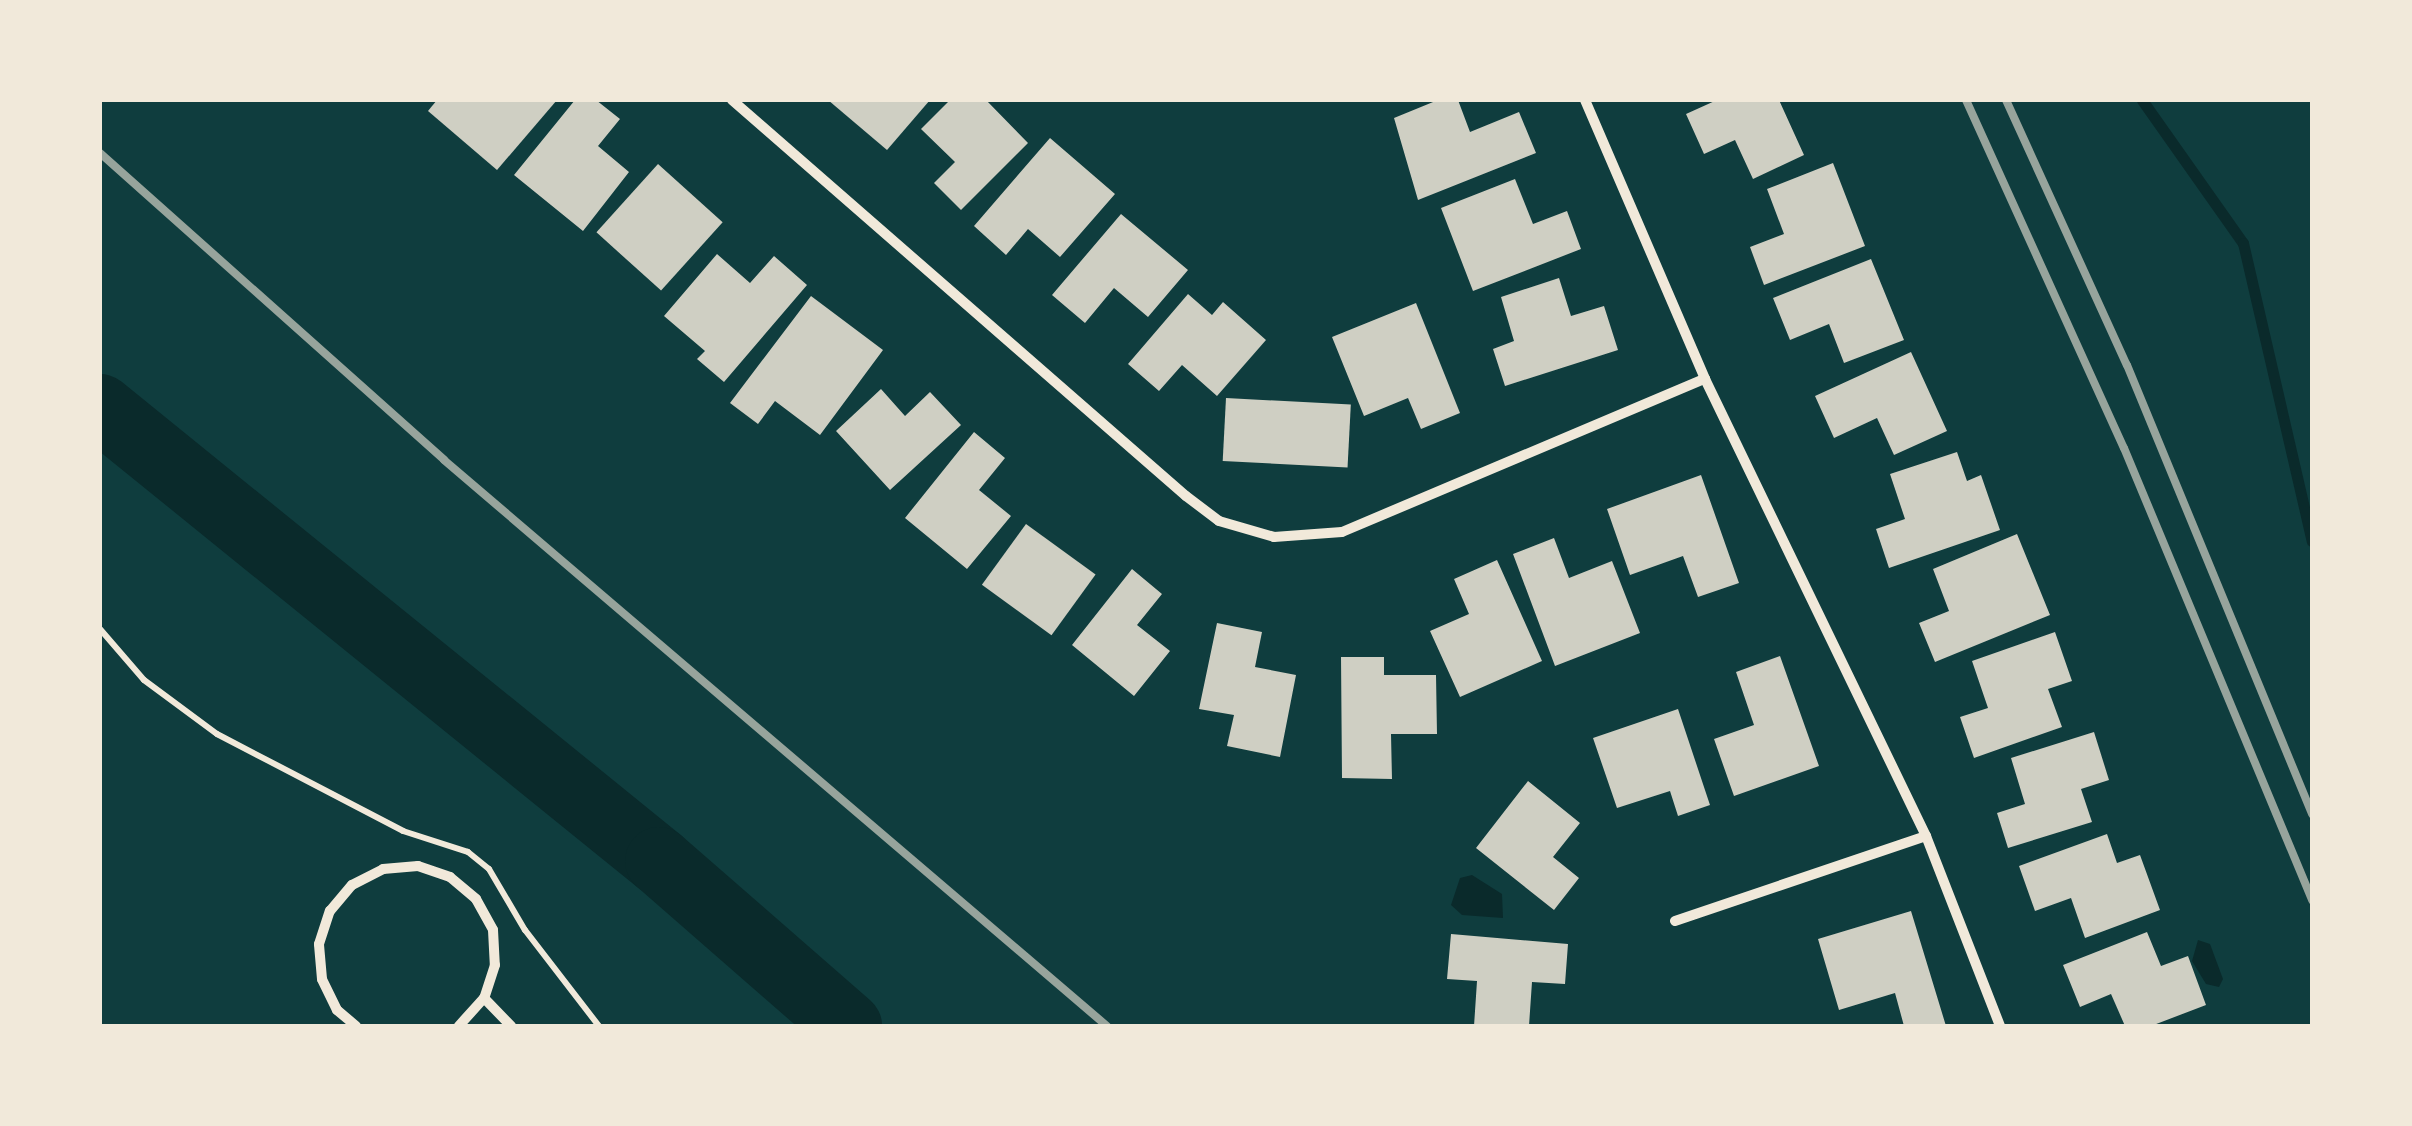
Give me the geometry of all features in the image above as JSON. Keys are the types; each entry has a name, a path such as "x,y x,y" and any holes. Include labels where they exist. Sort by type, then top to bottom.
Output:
{"street":[{"path":"732,100 1186,496 1219,521 1274,537 1342,532 1705,379"},
{"path":"1586,100 1705,379 1926,836 2000,1026"},
{"path":"1675,921 1926,836"},
{"path":"356,1026 337,1010 322,978 319,944 330,911 352,885 383,869 418,866 450,877 476,899 494,948 484,998 459,1026"},
{"path":"484,998 511,1026"}],"path":[{"path":"100,628 144,680 217,734 403,832 468,852 489,869 525,930 598,1026"}],"water":[{"path":"1472,875 1502,894 1503,918 1462,915 1451,905 1460,878"},
{"path":"2198,940 2210,944 2223,979 2219,987 2206,984 2192,961"}],"building":[{"path":"437,100 557,100 497,170 428,111"},
{"path":"575,100 596,100 620,119 598,146 629,172 583,231 514,175"},
{"path":"828,100 930,100 887,150"},
{"path":"950,100 986,100 1028,143 961,210 934,183 955,162 921,129"},
{"path":"1438,100 1458,100 1470,132 1519,112 1536,153 1418,200 1394,118"},
{"path":"1717,100 1779,100 1804,155 1753,179 1735,140 1704,154 1686,114"},
{"path":"1050,138 1115,194 1060,257 1028,229 1006,255 974,226"},
{"path":"1833,163 1865,246 1764,285 1750,247 1784,234 1767,189"},
{"path":"658,164 723,222 661,291 596,232"},
{"path":"1515,179 1533,224 1567,211 1581,249 1473,291 1441,208"},
{"path":"1121,214 1188,270 1148,317 1114,288 1085,323 1052,295"},
{"path":"717,254 750,283 774,256 807,285 724,382 697,359 705,351 664,316"},
{"path":"1871,259 1904,340 1844,363 1829,324 1790,340 1773,298"},
{"path":"1559,278 1571,316 1604,306 1618,350 1505,386 1493,349 1514,341 1501,297"},
{"path":"1188,294 1212,315 1223,302 1266,340 1217,396 1182,365 1159,391 1128,364"},
{"path":"811,296 883,350 820,435 775,401 758,424 730,403"},
{"path":"1416,303 1460,413 1421,429 1408,398 1364,416 1332,337"},
{"path":"1911,352 1947,431 1894,455 1877,418 1834,438 1815,396"},
{"path":"881,389 905,416 930,392 961,425 890,490 836,431"},
{"path":"1226,398 1351,405 1348,467 1223,461"},
{"path":"974,432 1005,458 979,490 1011,516 967,569 905,518"},
{"path":"1957,452 1967,481 1981,475 2000,530 1889,568 1876,529 1905,519 1890,474"},
{"path":"1701,475 1739,583 1698,597 1683,556 1630,575 1607,509"},
{"path":"1026,524 1096,575 1051,635 982,585"},
{"path":"2017,534 2050,615 1935,662 1919,623 1949,611 1933,569"},
{"path":"1554,538 1569,578 1612,561 1640,633 1555,666 1513,554"},
{"path":"1497,560 1542,661 1460,697 1430,631 1469,614 1454,579"},
{"path":"1132,569 1162,594 1137,625 1170,651 1134,696 1072,645"},
{"path":"1217,623 1262,632 1255,667 1296,675 1280,757 1227,746 1234,715 1199,709"},
{"path":"2055,632 2072,681 2048,689 2062,727 1974,758 1960,717 1988,708 1972,661"},
{"path":"1780,656 1819,766 1734,796 1714,739 1754,725 1736,672"},
{"path":"1341,657 1384,657 1384,675 1436,675 1437,734 1391,734 1392,779 1342,778"},
{"path":"1678,709 1710,805 1678,816 1670,791 1617,808 1593,738"},
{"path":"2094,732 2109,780 2081,789 2092,822 2008,848 1997,813 2025,804 2011,758"},
{"path":"1528,781 1580,823 1553,857 1579,878 1554,910 1476,848"},
{"path":"2107,834 2117,863 2140,855 2160,910 2085,938 2071,898 2035,911 2019,866"},
{"path":"1911,911 1946,1026 1904,1026 1895,993 1839,1010 1818,939"},
{"path":"2147,932 2161,966 2188,956 2206,1005 2151,1026 2125,1026 2111,994 2080,1007 2063,965"},
{"path":"1451,934 1568,944 1565,984 1532,982 1529,1026 1474,1026 1477,981 1447,979"}],"waterway":[{"path":"2142,100 2243,243 2312,541"},
{"path":"100,408 659,861 848,1026"}],"railway":[{"path":"1966,100 2124,448 2312,900"},
{"path":"2006,100 2127,365 2312,814"},
{"path":"100,153 444,460 1107,1026"}]}
